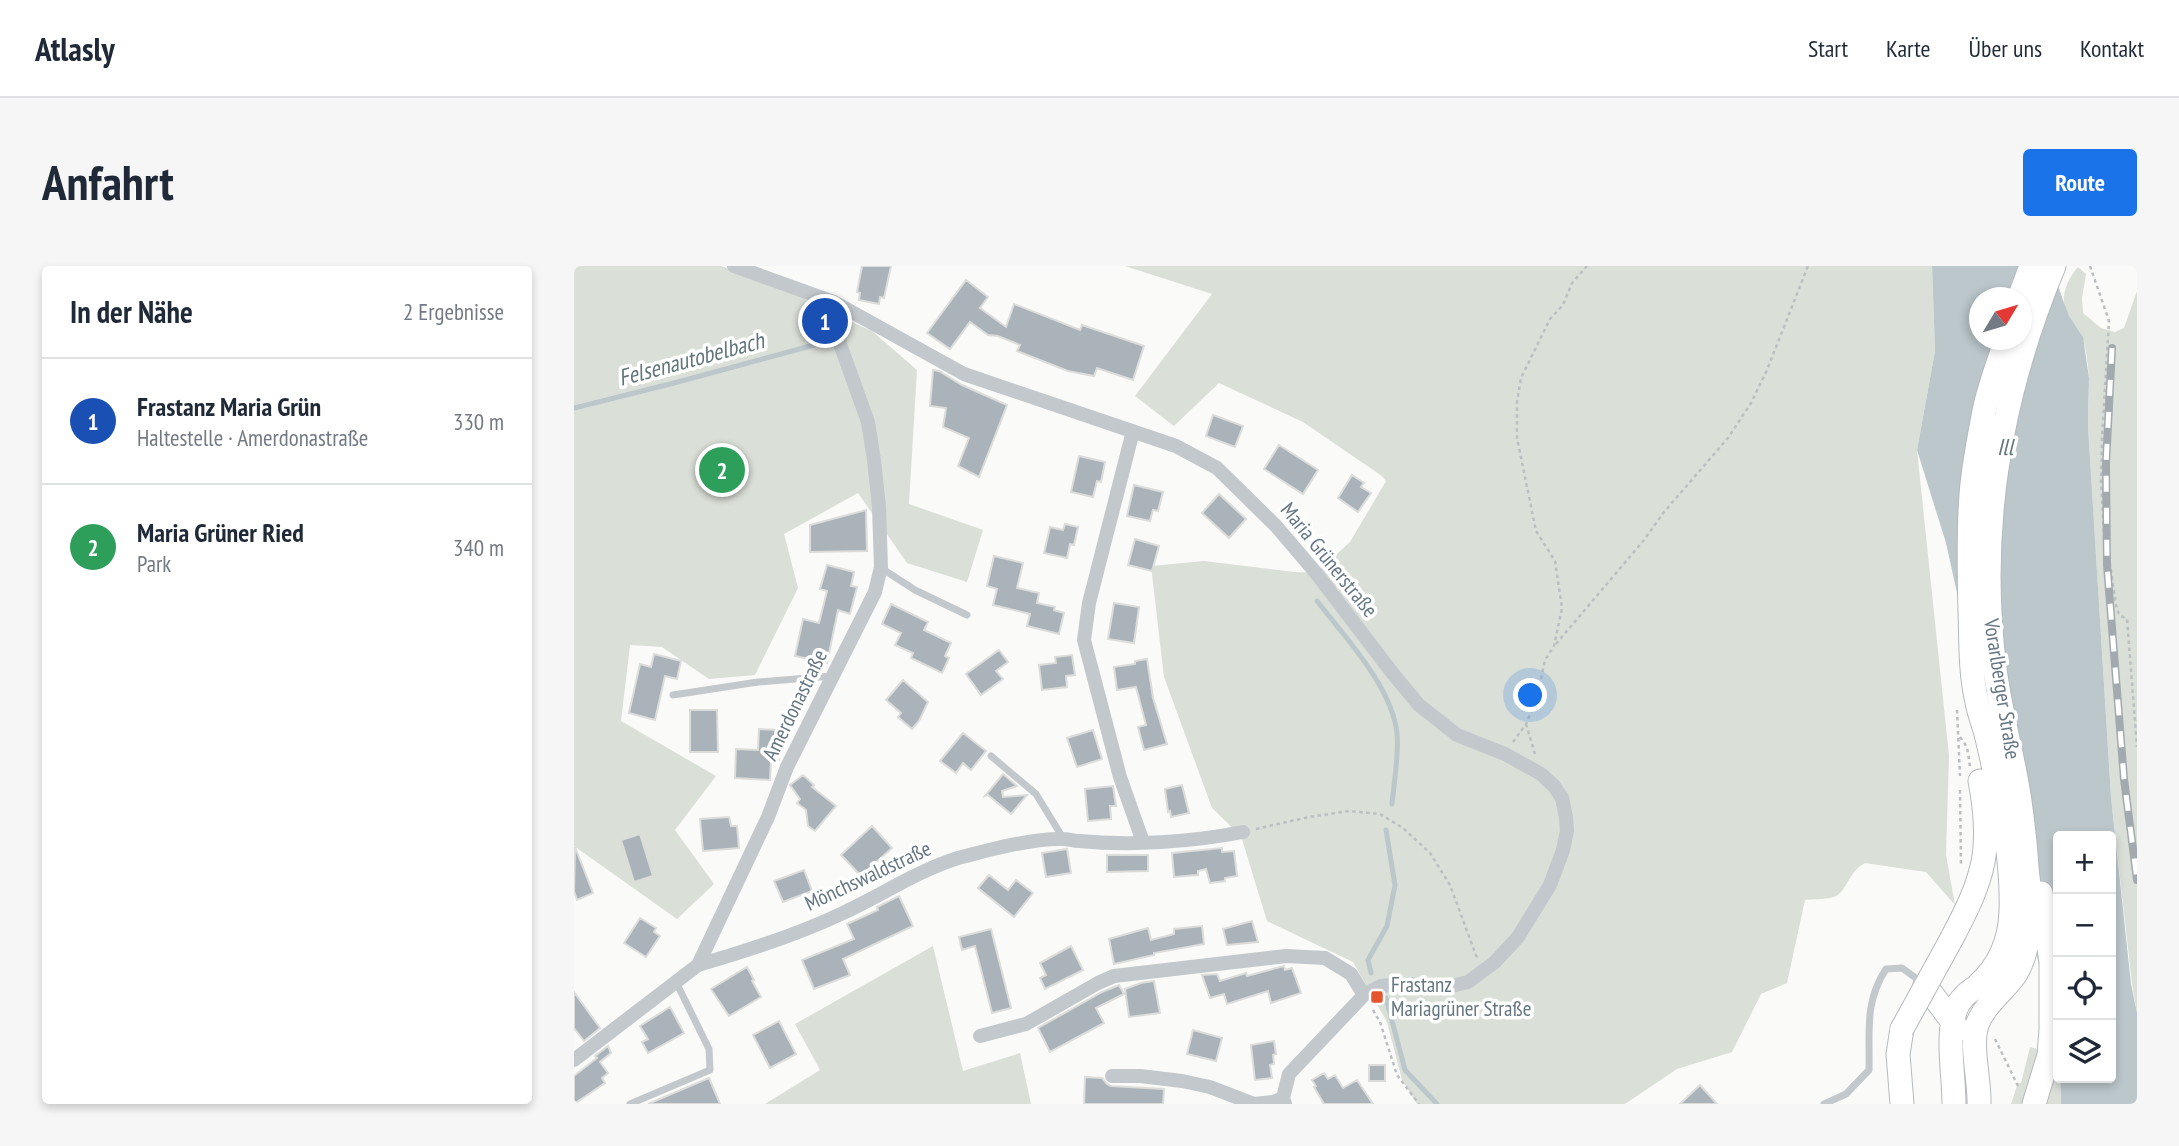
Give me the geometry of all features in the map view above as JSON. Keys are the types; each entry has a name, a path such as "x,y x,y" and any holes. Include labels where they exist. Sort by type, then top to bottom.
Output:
{"main road":[{"path":"2023,287 2031,266"},
{"name":"Vorarlberger Straße","path":"1979,1104 1984,1043 1977,1026 1985,1009 2015,975 2020,965 2026,950 2031,908 2017,784 1995,670 1988,586 1989,529 1994,477 2008,404 2034,316 2054,266"},
{"name":"Vorarlberger Straße","path":"1954,1104 1952,1024 1960,999 1978,985 1997,964 2009,932 2011,909 2008,856 1974,780 1976,701 1969,587 1971,494 1985,408 2003,350"},
{"path":"1902,1104 1898,1054 1902,1029 1973,897 1986,854 1986,831 1974,780"},
{"path":"2026,853 2039,876 2051,962 2049,1055 2028,1099"},
{"path":"1925,985 1961,989 1978,985"},
{"path":"1925,985 1952,1024 1984,1043"},
{"path":"1952,1024 1985,1009"}],"street":[{"name":"Maria Grünerstraße","path":"734,266 834,302 964,374 1176,446 1217,468 1276,526 1419,705 1457,735 1506,754 1544,777 1562,798 1566,817 1563,850 1550,885 1518,937 1495,962 1468,982 1451,986 1381,986 1364,995 1289,1074 1284,1101 1254,1104 1210,1087 1182,1081 1112,1076"},
{"name":"Amerdonastraße","path":"574,1060 698,965 768,817 787,767 875,592 881,567 879,507 868,422 840,344 834,302"},
{"path":"1133,431 1092,590 1084,640 1120,777 1143,842"},
{"name":"Mönchswaldstraße","path":"698,965 739,954 843,913 908,878 957,859 1018,844 1063,839 1143,842 1212,838 1243,832"},
{"path":"980,1036 1026,1024 1114,976 1286,956 1325,958 1351,974 1364,995"}],"lane":[{"path":"881,567 915,590 967,615"},
{"path":"673,695 758,682 831,676"},
{"path":"991,756 1036,794 1063,839"},
{"path":"1824,1104 1846,1094 1869,1070 1870,1003 1877,983 1886,969 1902,968 1925,985"},
{"path":"630,1104 710,1070 709,1049 676,982"}],"path":[{"path":"1554,646 1562,608 1555,561 1536,531 1531,512 1517,438 1517,402 1521,378 1536,345 1550,319 1563,305 1572,283 1587,266"},
{"path":"1506,754 1526,724 1537,698 1545,660 1554,646 1728,438 1751,403 1808,266"},
{"path":"2090,266 2109,321 2101,481 2105,553 2110,565 2116,606 2119,615 2127,619 2137,747"},
{"path":"1526,724 1544,777"},
{"path":"1960,737 1974,780 1961,866"},
{"path":"1243,832 1349,811 1380,814 1403,828 1430,853 1450,885 1482,973"},
{"path":"1364,995 1380,1022 1397,1074 1419,1104"},
{"path":"1984,1043 2028,1099"}],"shaded area":[{"path":"574,266 721,266 800,296 872,331 917,370 909,504 983,530 967,582 907,563 858,493 784,534 798,588 755,675 709,679 662,647 630,645 621,721 716,776 675,830 714,884 677,919 574,846"},
{"path":"1125,266 1932,266 1935,351 1917,450 1949,756 1946,855 1955,905 1926,872 1865,863 1856,870 1836,896 1805,900 1787,983 1761,994 1732,1052 1677,1069 1625,1104 1417,1104 1402,1080 1387,1022 1353,962 1267,921 1241,836 1212,808 1164,677 1151,566 1204,561 1316,573 1350,542 1386,481 1303,422 1219,383 1174,426 1135,396 1212,294"},
{"path":"2078,267 2086,274 2082,298 2083,313 2101,328 2115,332 2124,328 2137,291 2137,1013 2111,797 2088,426 2087,360 2083,339 2066,311 2064,301 2072,274"},
{"path":"933,946 963,1071 1020,1053 1031,1104 765,1104 820,1070 795,1024"},
{"path":"2030,1047 2053,1054 2053,1083 2060,1083 2061,1104 2011,1104 2018,1083 2021,1083"}],"water":[{"name":"Ill","path":"1932,266 2054,266 2069,316 2083,337 2089,378 2088,426 2115,831 2053,831 2053,1028 1946,543 1917,450 1935,351"},
{"name":"Ill","path":"2116,844 2131,984 2137,1013 2137,1104 2061,1104 2060,1083 2116,1083"}],"building":[{"path":"862,266 891,266 884,298 880,297 879,304 859,300 860,293 857,292"},
{"path":"966,280 988,297 980,308 1006,327 1014,304 1080,330 1082,325 1144,346 1133,380 1097,368 1094,376 1068,371 1017,351 1020,345 988,335 970,322 950,349 927,333"},
{"path":"933,370 1007,405 979,477 958,466 969,438 943,427 946,408 930,406"},
{"path":"1213,415 1243,426 1235,447 1206,436"},
{"path":"1279,445 1318,470 1303,494 1264,469"},
{"path":"1079,456 1105,462 1101,482 1097,481 1093,497 1071,492"},
{"path":"1352,475 1364,483 1361,487 1371,493 1358,512 1338,498"},
{"path":"1134,485 1163,492 1158,511 1153,510 1150,521 1127,516"},
{"path":"1219,494 1246,519 1229,538 1202,513"},
{"path":"866,510 867,551 810,552 810,525"},
{"path":"1065,524 1078,527 1074,545 1070,544 1067,558 1044,553 1050,527 1063,530"},
{"path":"1135,539 1159,546 1152,571 1128,565"},
{"path":"994,556 1023,563 1017,588 1039,593 1037,603 1055,607 1054,610 1064,613 1059,634 1027,626 1030,614 993,605 997,589 987,586"},
{"path":"827,565 854,572 851,586 857,587 850,614 838,610 827,663 795,656 803,619 819,623 827,591 820,589"},
{"path":"1114,603 1139,607 1134,643 1108,639"},
{"path":"891,604 928,622 924,630 951,643 945,656 949,658 942,673 911,658 913,653 895,645 901,633 882,624"},
{"path":"999,650 1008,662 996,671 1003,679 981,695 966,674"},
{"path":"654,654 681,661 677,679 665,676 655,720 629,713 640,664 651,667"},
{"path":"1072,655 1075,675 1066,676 1067,687 1042,690 1039,665 1056,663 1055,657"},
{"path":"1147,659 1153,698 1167,744 1144,750 1138,727 1146,725 1136,687 1117,690 1114,667"},
{"path":"903,680 928,702 912,729 898,717 901,713 886,700"},
{"path":"690,710 717,710 718,752 690,752"},
{"path":"759,729 780,730 779,760 771,760 770,780 735,778 736,749 758,750"},
{"path":"1093,730 1102,759 1077,767 1067,738"},
{"path":"963,733 986,751 971,770 963,763 956,773 940,761"},
{"path":"1003,774 1017,786 1002,791 1003,797 1027,795 1011,814 988,795 985,796"},
{"path":"803,775 814,785 812,787 836,806 815,831 808,826 806,810 797,803 800,799 790,785"},
{"path":"1182,785 1189,813 1171,817 1165,789"},
{"path":"1113,786 1116,806 1110,806 1111,819 1088,821 1085,789"},
{"path":"729,817 731,826 737,826 739,848 703,851 700,819"},
{"path":"872,826 892,848 861,876 841,855"},
{"path":"640,834 653,876 634,882 621,840"},
{"path":"575,847 593,893 577,900 574,891"},
{"path":"1222,848 1222,852 1234,851 1237,876 1210,883 1206,869 1198,871 1198,875 1174,877 1172,853"},
{"path":"1067,849 1071,873 1046,877 1042,853"},
{"path":"1107,855 1148,855 1148,871 1107,872"},
{"path":"804,870 812,891 783,902 774,881"},
{"path":"989,875 1008,890 1016,880 1033,893 1014,917 978,888"},
{"path":"899,896 913,926 843,959 850,975 814,989 802,960 854,939 847,924 878,910 877,907"},
{"path":"640,918 656,928 654,932 660,936 646,957 624,943"},
{"path":"1252,921 1258,942 1227,945 1223,929"},
{"path":"1202,926 1204,944 1114,964 1109,939 1148,928 1151,940 1174,934 1174,929"},
{"path":"991,929 1011,1008 992,1013 975,946 962,950 959,937"},
{"path":"1071,946 1083,970 1045,989 1040,978 1046,975 1040,963"},
{"path":"1284,966 1285,970 1292,968 1301,993 1271,1003 1268,991 1227,1004 1224,994 1210,998 1202,975 1217,974 1220,981"},
{"path":"747,967 761,997 729,1016 711,989"},
{"path":"1154,981 1160,1013 1129,1017 1125,989"},
{"path":"1119,985 1124,994 1096,1008 1104,1023 1050,1052 1038,1028"},
{"path":"574,992 600,1028 584,1041 574,1028"},
{"path":"670,1007 684,1033 648,1053 642,1042 648,1039 640,1026"},
{"path":"779,1021 796,1054 770,1068 753,1035"},
{"path":"1193,1030 1222,1038 1216,1061 1187,1054"},
{"path":"1274,1041 1276,1054 1273,1055 1274,1064 1270,1065 1272,1078 1255,1080 1251,1045"},
{"path":"608,1046 611,1053 600,1062 608,1073 602,1078 605,1083 574,1104 574,1076"},
{"path":"1369,1065 1385,1065 1385,1081 1369,1081"},
{"path":"1324,1073 1328,1079 1335,1075 1343,1088 1357,1080 1373,1104 1324,1104 1312,1080"},
{"path":"1085,1077 1102,1078 1111,1086 1164,1089 1163,1104 1084,1104"},
{"path":"709,1078 720,1104 648,1104"},
{"path":"1700,1085 1717,1104 1680,1104"}],"waterway":[{"name":"Felsenautobelbach","path":"574,408 818,344"},
{"name":"Felsenautobelbach","path":"1317,601 1366,664 1387,699 1394,717 1397,751 1392,804"},
{"name":"Felsenautobelbach","path":"1371,973 1368,960 1387,926 1395,885 1386,830"},
{"name":"Felsenautobelbach","path":"1386,998 1405,1070 1437,1104"}],"railway":[{"path":"2112,348 2106,464 2107,565 2124,779 2137,880"}],"place":[{"name":"Frastanz Maria Grün","path":"825,321"},
{"name":"Maria Grüner Ried","path":"722,470"},
{"name":"Frastanz Mariagrüner Straße","path":"1377,997"}]}
